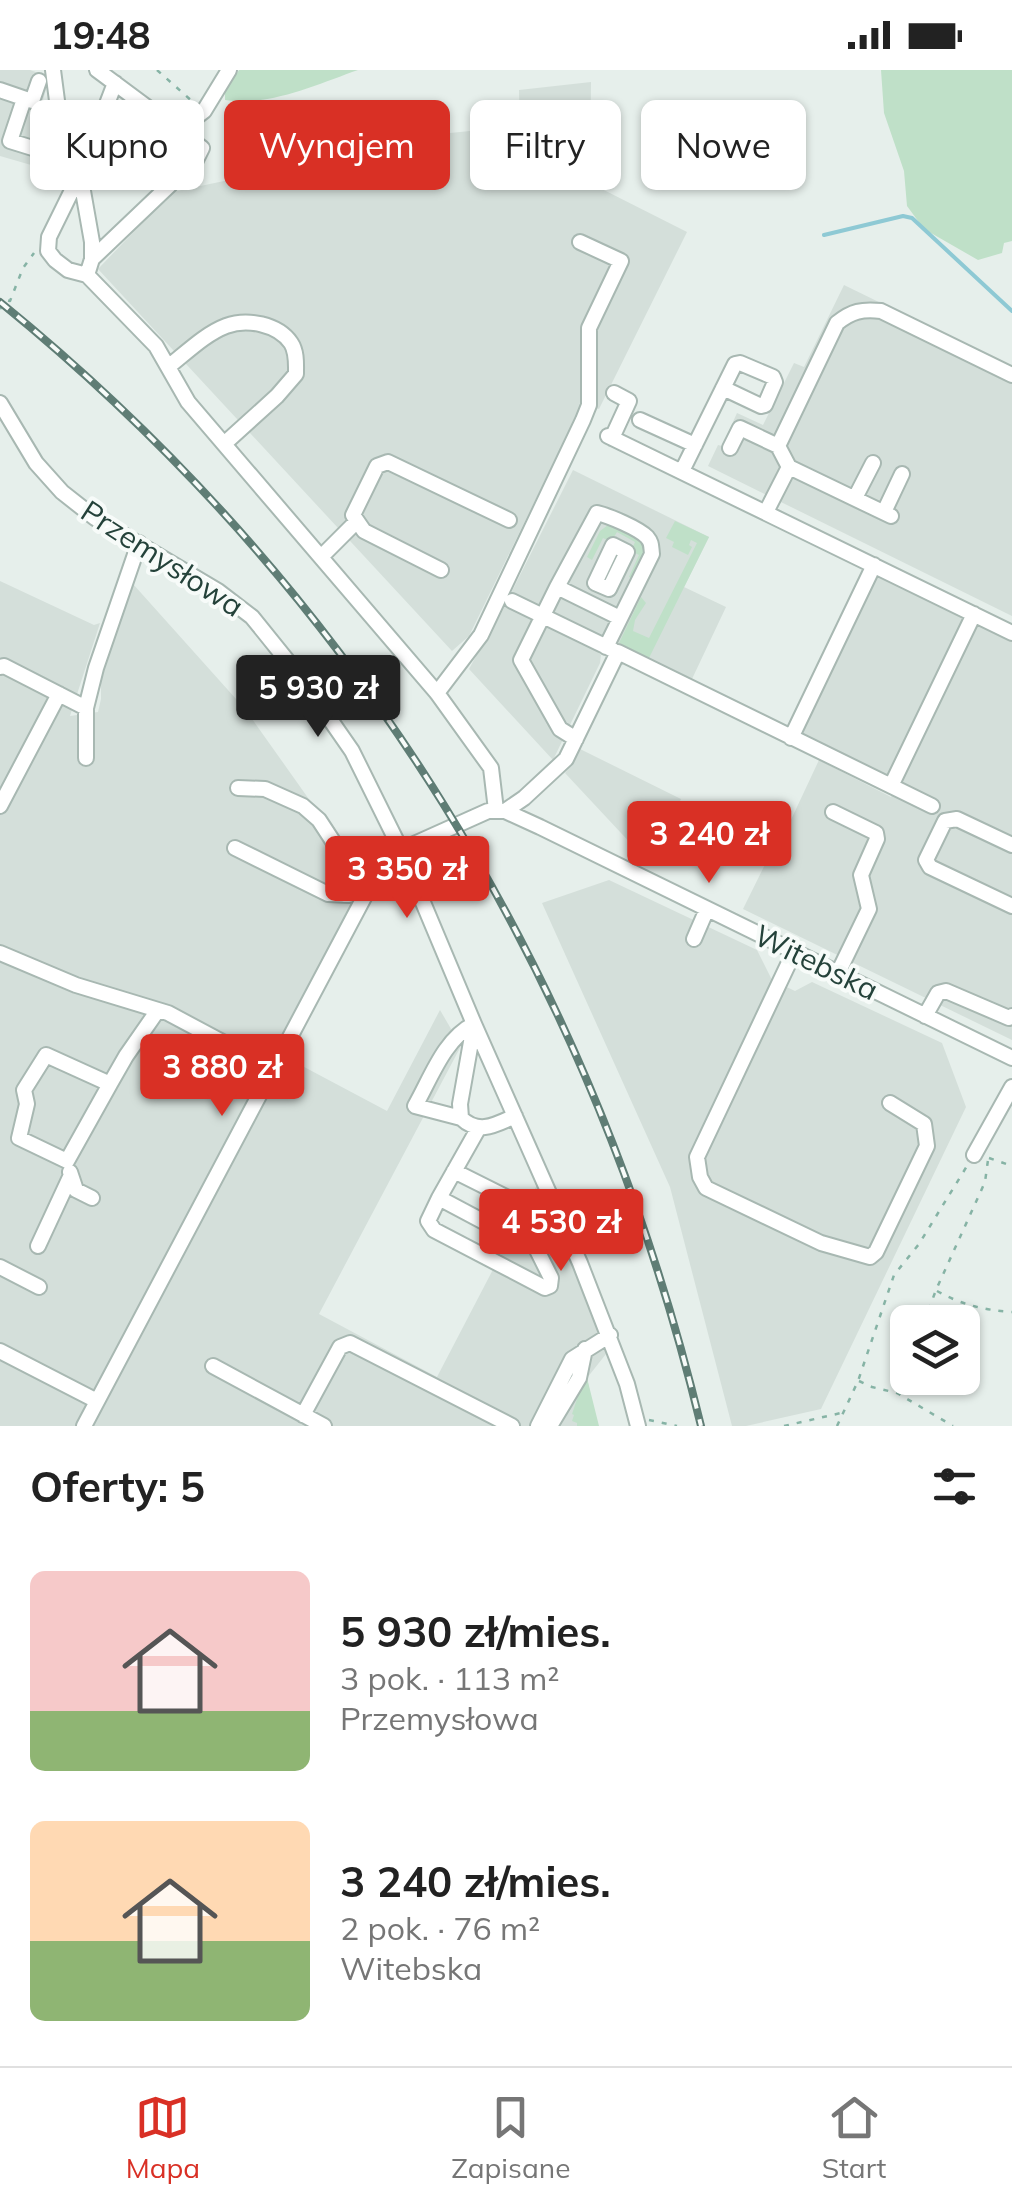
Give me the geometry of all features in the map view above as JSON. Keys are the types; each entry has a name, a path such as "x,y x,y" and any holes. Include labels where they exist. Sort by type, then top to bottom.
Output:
{"street":[{"path":"53,70 57,100"},
{"path":"204,111 229,70"},
{"path":"99,100 106,74 138,100"},
{"path":"0,90 32,102 40,81"},
{"path":"24,98 10,141 30,147"},
{"path":"72,190 48,237 48,251 68,270 87,275 156,346 188,402 437,693 491,768 500,811"},
{"path":"83,190 92,242 87,275"},
{"path":"92,258 163,190"},
{"path":"437,693 481,635 589,406 588,328 620,261 580,242"},
{"path":"778,446 837,323 862,309 881,311 1012,375"},
{"path":"168,367 223,327 238,323 276,329 291,343 296,355 296,374 224,444"},
{"path":"682,472 723,388"},
{"path":"614,393 628,401 610,437 1012,633"},
{"name":"Przemysłowa","path":"0,403 48,478 78,506 252,617 302,678 352,751 401,850 610,1335 638,1424"},
{"path":"640,420 695,445"},
{"path":"730,448 740,428 778,446 789,467 887,514 902,474"},
{"path":"442,570 364,531 356,522 352,515 377,466 384,462 509,520"},
{"path":"855,498 873,463"},
{"path":"766,512 789,467"},
{"path":"84,1426 382,864 401,850 524,798 558,767 576,739 612,650 620,618 652,554 651,542 644,534 601,513 594,514 521,660 560,730 576,739"},
{"path":"321,557 356,522"},
{"path":"86,758 86,708 96,668 140,543"},
{"path":"791,738 874,565"},
{"path":"593,604 602,586"},
{"path":"557,588 620,618"},
{"path":"512,601 932,806"},
{"path":"890,786 974,614"},
{"path":"0,666 86,708"},
{"path":"0,806 59,694"},
{"path":"238,788 265,789 302,806 319,820 336,846 344,895"},
{"name":"Witebska","path":"500,811 1012,1058"},
{"path":"833,812 876,833 877,840 861,874 869,909 838,974"},
{"path":"1012,845 950,818 945,820 926,860 930,868 1012,906"},
{"path":"236,848 328,894 365,895"},
{"path":"694,939 706,909"},
{"path":"794,952 698,1157 700,1177 706,1188 821,1243 870,1256 876,1252 927,1146 924,1124 890,1103"},
{"path":"0,953 76,985 158,1010 273,1069"},
{"path":"925,1016 938,993 946,992 1012,1016"},
{"path":"38,1246 69,1168 110,1084 158,1010"},
{"path":"474,1024 461,1118 478,1128 494,1126 515,1116"},
{"path":"461,1118 415,1106 448,1045 474,1024"},
{"path":"92,1198 76,1190 69,1168 19,1138 27,1104 24,1090 46,1055 110,1084"},
{"path":"974,1155 1012,1088"},
{"path":"454,1172 512,1200 551,1278 550,1286 546,1288 434,1230 428,1221 439,1198 478,1128"},
{"path":"439,1198 518,1240 531,1238"},
{"path":"0,1267 40,1287"},
{"path":"538,1426 572,1360 610,1335"},
{"path":"304,1415 340,1347 350,1343 512,1426"},
{"path":"550,1426 579,1378 585,1349"},
{"path":"0,1351 97,1401"},
{"path":"213,1366 324,1426"},
{"path":"563,1426 572,1401 571,1392"}],"path":[{"path":"157,70 191,100"},
{"path":"0,309 6,300 11,300 23,268 48,237"},
{"path":"836,1426 858,1381 894,1275 919,1244 974,1155"},
{"path":"930,1305 985,1182 988,1158 1012,1166"},
{"path":"936,1290 984,1310 1012,1312"},
{"path":"858,1381 890,1391"},
{"path":"901,1395 952,1426"},
{"path":"784,1426 841,1414"},
{"path":"638,1424 649,1420 676,1426"}],"shaded area":[{"path":"0,70 30,70 50,77 43,100 30,100 30,165 0,156"},
{"path":"591,82 591,100 519,100 519,90"},
{"path":"470,131 470,190 604,190 687,232 599,409 582,404 469,636 452,651 98,269 172,192 204,190 204,185 224,181 224,190 450,190 450,133"},
{"path":"844,285 1012,367 1012,616 708,466 737,413 763,425 794,363 804,367"},
{"path":"573,470 709,537 684,587 726,607 692,679 601,635 594,649 601,655 600,663 553,760 469,669"},
{"path":"877,575 1012,642 1012,1040 743,909 819,760 891,797 899,781 801,734"},
{"path":"0,581 94,625 100,623 70,716 98,712 101,678 133,584 245,709 340,843 353,906 293,1018 291,1060 387,1111 440,1010 461,1046 319,1314 437,1377 537,1185 603,1338 606,1354 587,1378 597,1426 0,1426"},
{"path":"580,749 681,799 649,863 565,773"},
{"path":"609,880 757,950 772,980 795,991 812,982 942,1043 966,1107 821,1409 732,1426 670,1187 542,903"}],"green space":[{"path":"239,70 358,70 259,100 225,100 225,92"},
{"path":"881,70 1012,70 1012,241 1004,243 1002,253 978,260 924,229 907,206 904,171 884,113"},
{"path":"675,521 709,537 649,658 619,643 641,597 646,603 633,631 649,638 697,543 691,540 688,555 672,547 674,542 666,538"},
{"path":"608,525 645,542 647,554 634,579 629,577 639,555 631,551 635,542 617,532 611,542 603,538 592,560 587,557 600,531"},
{"path":"585,1375 599,1426 577,1426 572,1421"}],"waterway":[{"path":"824,235 903,216 912,218 1012,311"}],"railway":[{"path":"0,302 128,416 245,538 351,668 444,806 526,951 596,1103 655,1261 701,1426"}]}
